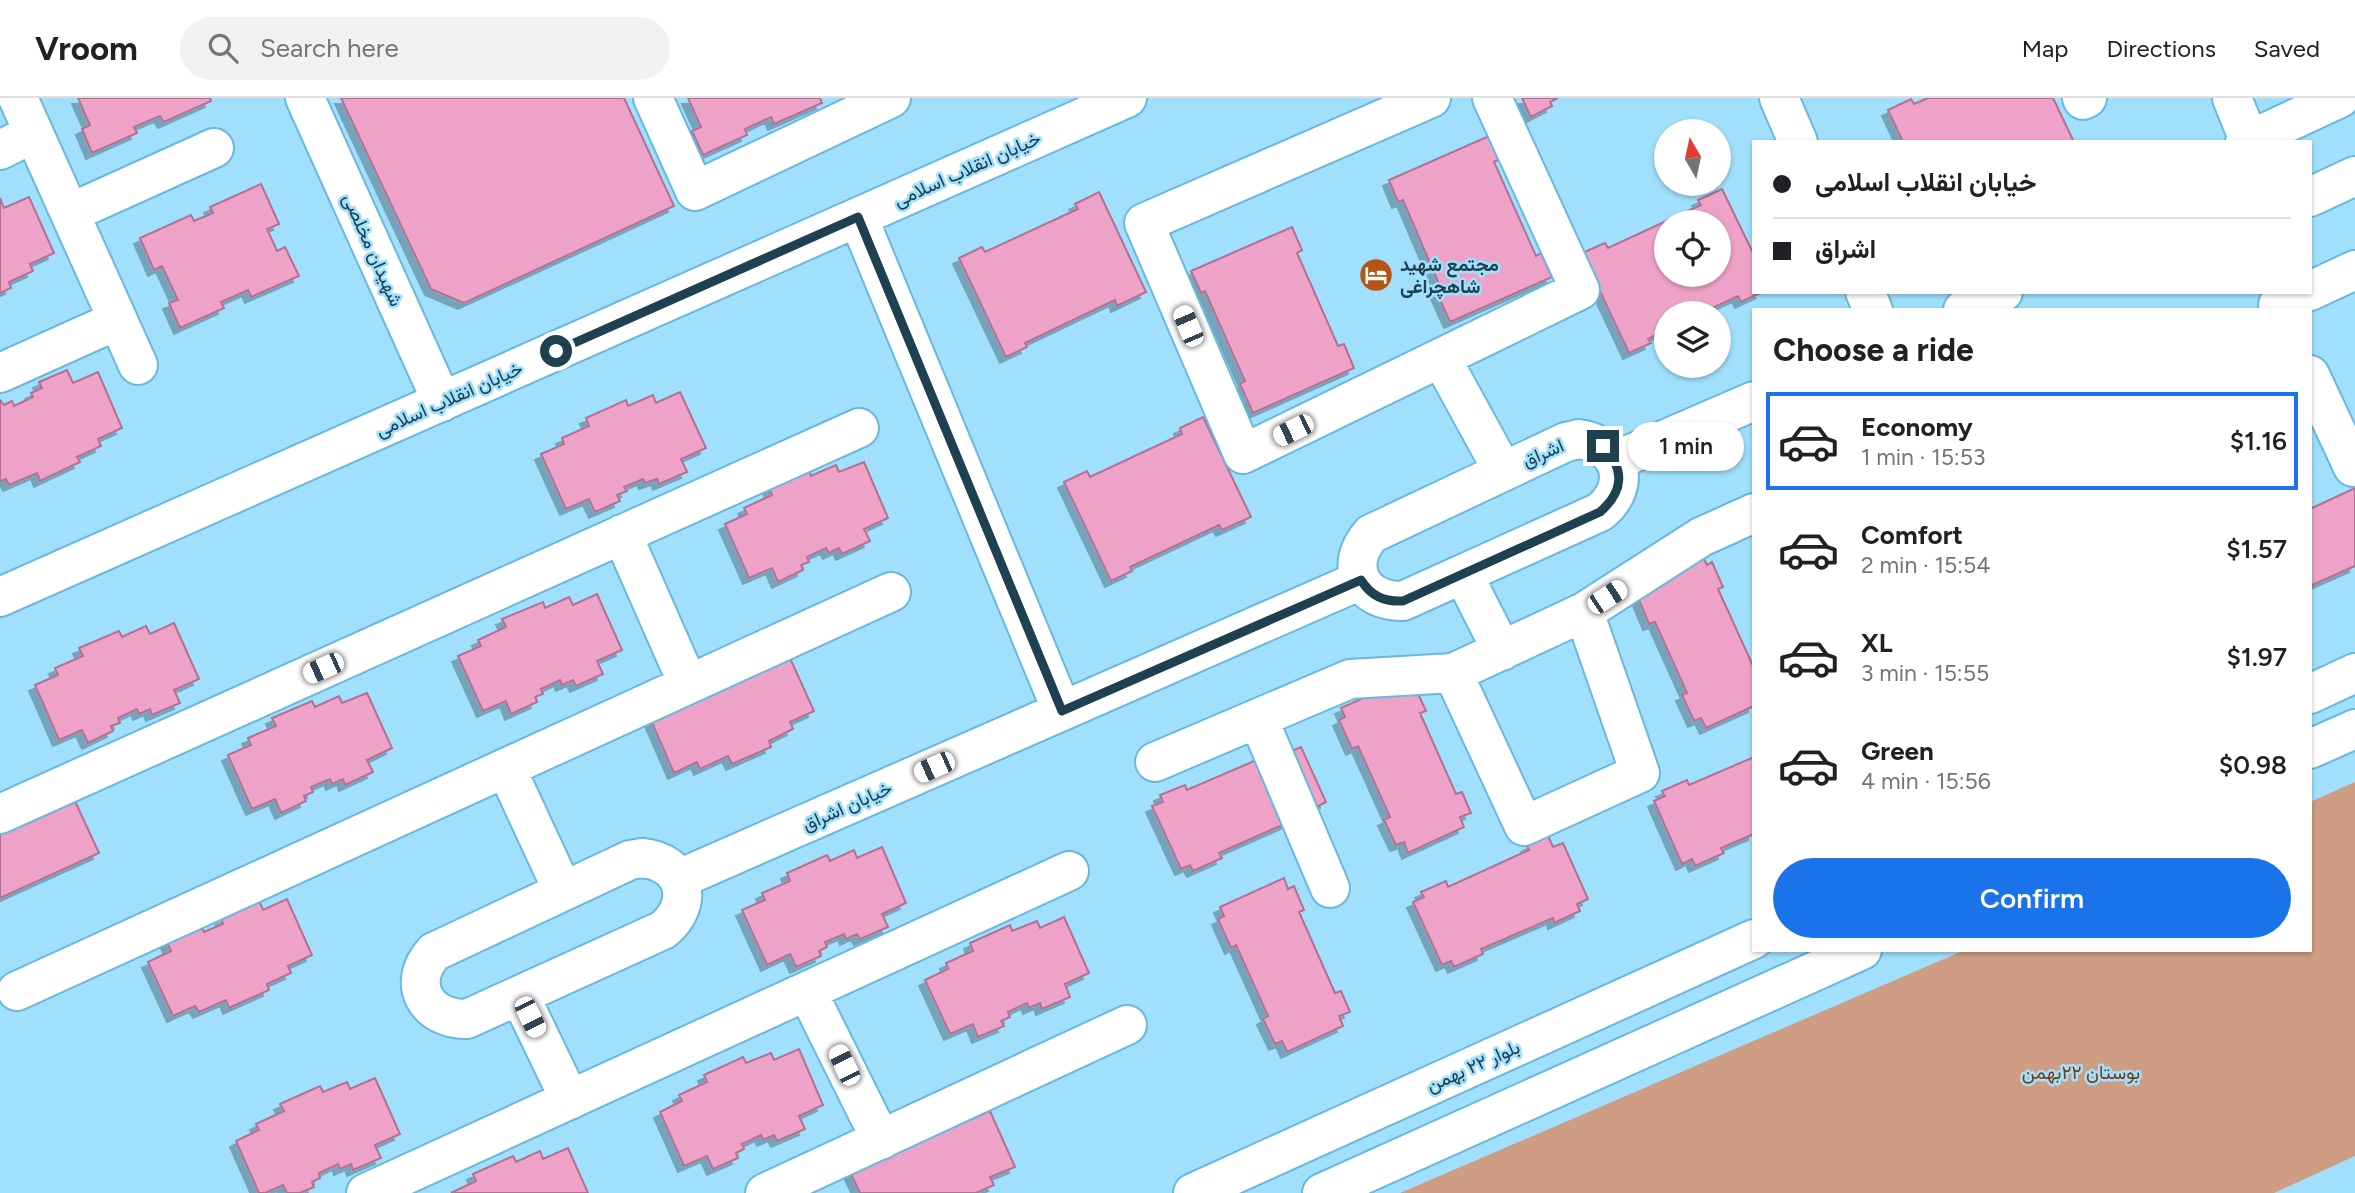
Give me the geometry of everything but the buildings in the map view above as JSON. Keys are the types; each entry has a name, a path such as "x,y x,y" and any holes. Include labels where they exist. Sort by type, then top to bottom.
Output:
{"street":[{"path":"18,98 138,365"},
{"name":"شهیدان مخلصی","path":"305,98 442,402"},
{"path":"653,98 695,191 891,98"},
{"name":"خیابان انقلاب اسلامی","path":"0,597 1127,98"},
{"path":"1431,98 1144,223 1243,454 1580,290 1492,98"},
{"path":"1779,98 1797,140"},
{"path":"2232,98 2247,140"},
{"path":"2249,140 2340,98"},
{"path":"0,150 34,133"},
{"path":"70,213 214,148"},
{"path":"2312,196 2355,176"},
{"path":"858,217 1062,711"},
{"path":"2312,290 2355,270"},
{"path":"1967,308 1999,294"},
{"path":"0,373 118,320"},
{"path":"1441,358 1503,471"},
{"path":"2312,378 2353,467 2355,466"},
{"path":"1361,580 1368,591 1378,597 1403,601 1600,512 1610,504 1617,493 1619,480 1615,461 1752,402"},
{"path":"0,814 859,428"},
{"name":"اشراق","path":"1361,580 1357,568 1358,555 1362,544 1371,534 1503,471 1566,442 1579,439 1603,446 1615,461"},
{"path":"1155,762 1350,679 1453,674 1584,612 1701,537 1750,524"},
{"path":"622,534 688,684"},
{"path":"1463,574 1502,651"},
{"name":"خیابان اشراق","path":"679,880 1361,580"},
{"path":"17,991 891,592"},
{"path":"1453,674 1524,826 1640,773 1584,612"},
{"path":"2312,693 2355,673"},
{"path":"1258,718 1330,888"},
{"path":"2312,748 2355,729"},
{"path":"506,768 563,891"},
{"path":"655,859 667,865 679,880 683,898 680,911 674,922 663,930 467,1019 442,1016 432,1009 424,998 421,986 426,962 434,952 445,945 630,860 655,859"},
{"path":"366,1193 1069,871"},
{"name":"بلوار ۲۲ بهمن","path":"1193,1193 1752,940"},
{"path":"1322,1193 1859,952"},
{"path":"807,991 881,1140"},
{"path":"520,996 570,1100"},
{"path":"765,1193 1127,1025"}],"green space":[{"name":"بوستان ۲۲بهمن","path":"2355,782 2355,1156 2274,1193 1400,1193 1960,952 2312,952 2312,801"}],"place":[{"name":"مجتمع شهید شاهچراغی","path":"1376,275"}],"route":[{"path":"556,351 858,217 1062,711 1361,580 1368,591 1378,597 1403,601 1600,512 1610,504 1617,493 1619,480 1618,467 1603,446"}]}
